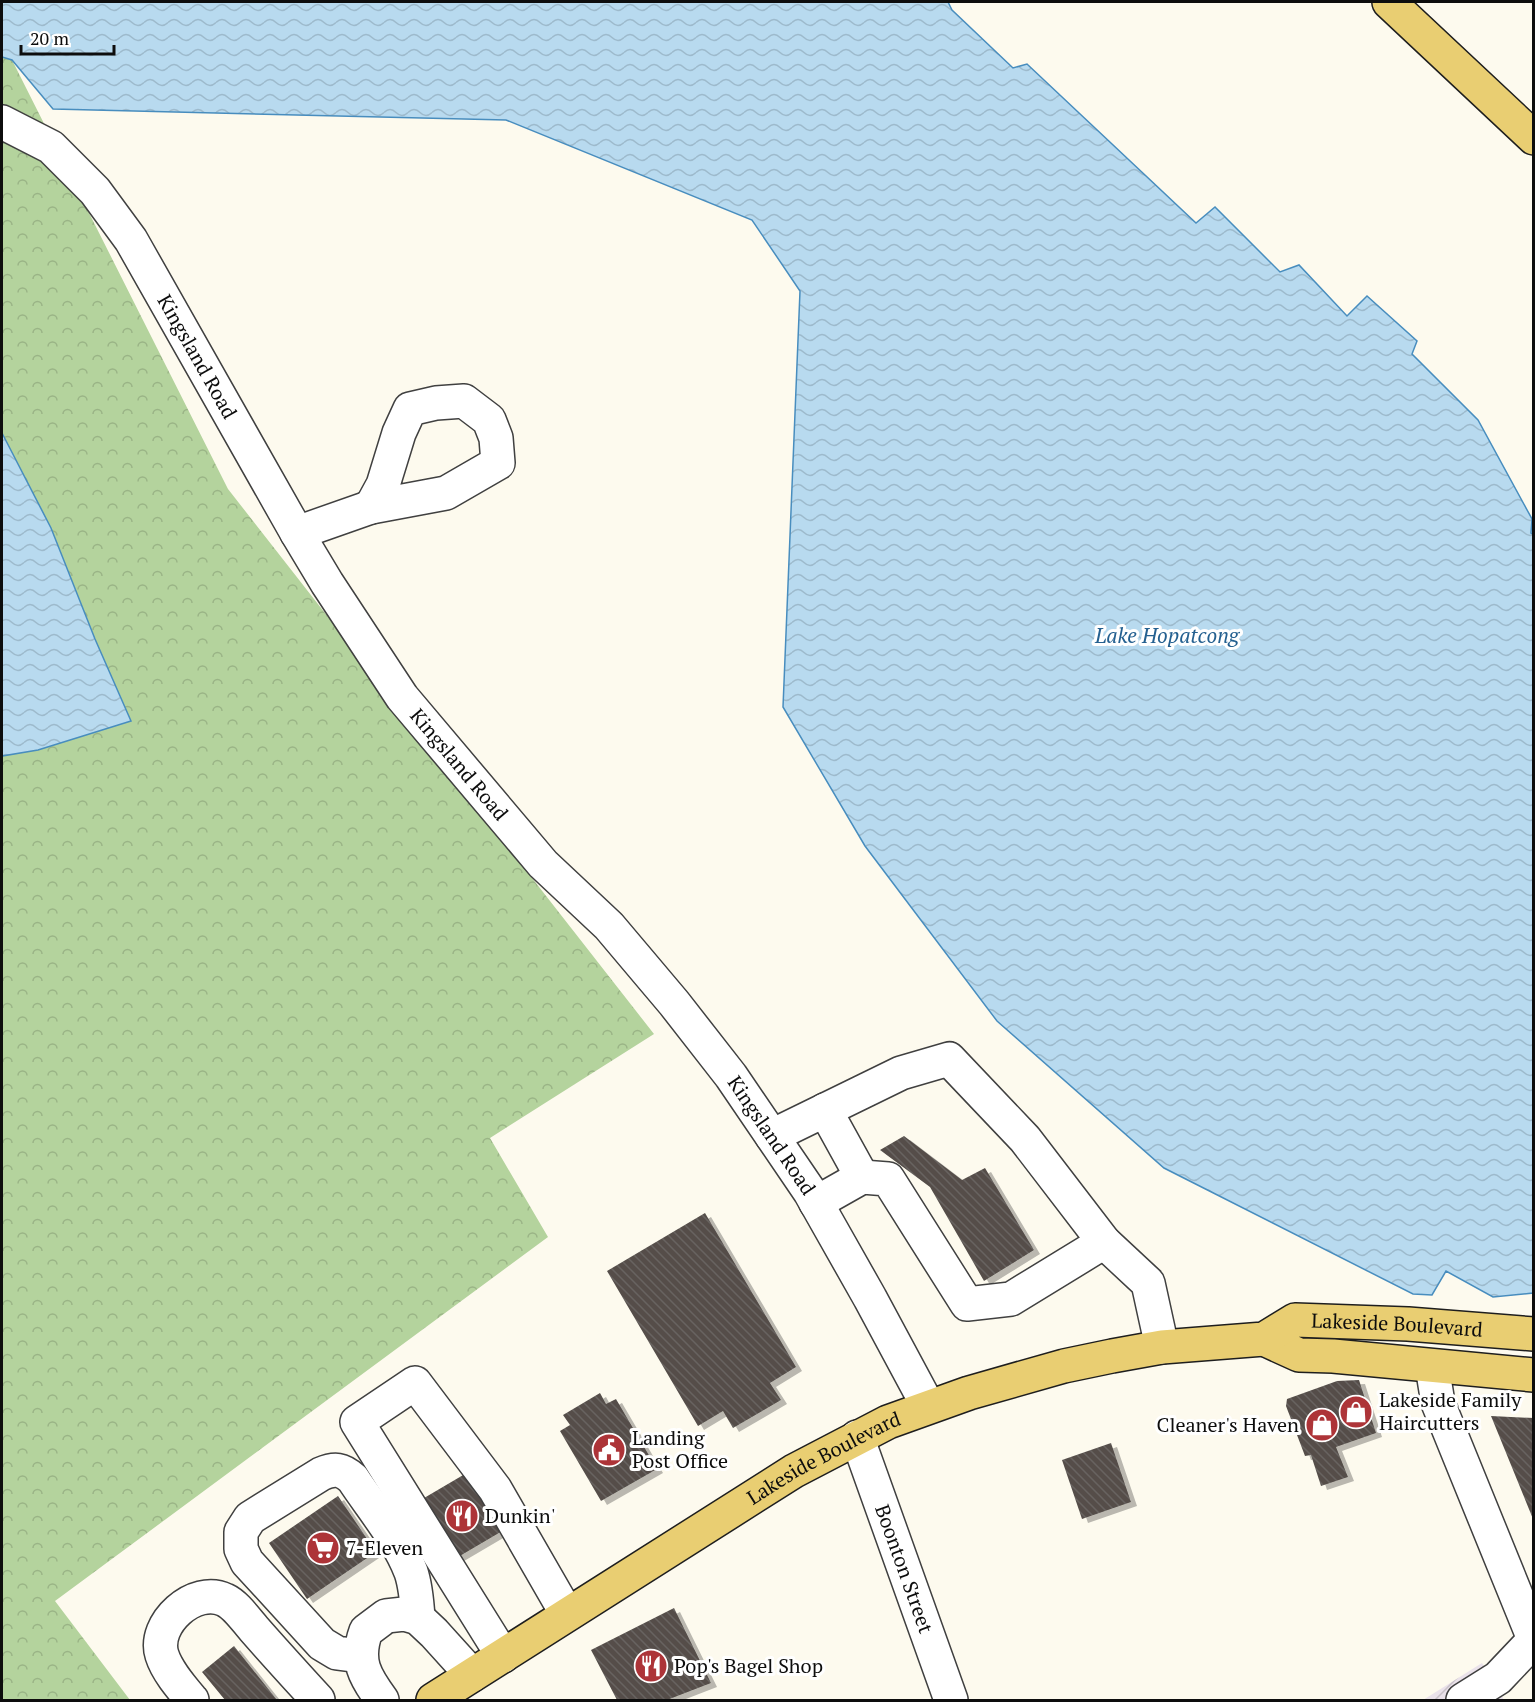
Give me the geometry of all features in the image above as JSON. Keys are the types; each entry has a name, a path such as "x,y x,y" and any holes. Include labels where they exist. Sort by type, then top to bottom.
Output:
{"main road":[{"path":"1389,2 1533,138"},
{"name":"Lakeside Boulevard","path":"434,1701 794,1471 857,1437 928,1406 1016,1378 1064,1366 1162,1347 1264,1339 1295,1320 1407,1324 1533,1334"},
{"name":"Lakeside Boulevard","path":"1264,1339 1299,1355 1333,1356 1533,1375"}],"street":[{"name":"Kingsland Road","path":"2,122 51,147 95,191 131,240 297,533 402,697 543,864 616,934 731,1076 816,1203 928,1406"},
{"path":"297,533 371,507"},
{"path":"772,1136 901,1073 949,1059 1025,1139 1104,1242 1148,1283 1162,1347"},
{"path":"825,1110 862,1177"},
{"path":"816,1203 862,1177 888,1179 966,1304 1011,1299 1104,1242"},
{"path":"1432,1366 1438,1403 1533,1640 1498,1678 1463,1701"},
{"path":"503,1656 357,1422 415,1383 495,1489 567,1614"},
{"name":"Boonton Street","path":"857,1437 951,1701"},
{"path":"360,1656 337,1653 322,1644 247,1562 241,1549 241,1532 250,1518 321,1474 333,1469 345,1471 353,1479 400,1550 411,1572 418,1618"},
{"path":"192,1701 176,1682 161,1653 162,1630 175,1613 194,1599 209,1596 225,1600 240,1614 318,1701"},
{"path":"382,1701 364,1672 360,1656 361,1643 366,1631 386,1616 404,1614 418,1618 472,1675"}],"shaded area":[{"path":"1482,1663 1504,1700 1423,1700"}],"green space":[{"path":"2,57 12,60 228,489 654,1034 490,1138 548,1237 55,1601 130,1700 2,1700"}],"water":[{"name":"Lake Hopatcong","path":"2,2 948,2 952,10 1013,68 1027,64 1196,223 1215,207 1280,272 1299,265 1347,316 1367,296 1417,341 1412,354 1478,420 1532,519 1531,533 1534,535 1533,1293 1493,1297 1446,1271 1432,1295 1413,1294 1164,1168 997,1021 865,846 783,707 800,291 752,220 506,120 53,109 12,60 2,57"},
{"path":"2,433 51,528 95,639 131,721 38,750 2,756"}],"building":[{"path":"904,1136 962,1180 985,1168 1034,1250 984,1281 930,1187 880,1150"},
{"path":"705,1213 796,1367 770,1383 781,1400 733,1428 723,1411 698,1426 607,1271"},
{"path":"1359,1380 1376,1433 1336,1447 1348,1477 1321,1486 1311,1455 1305,1456 1286,1406 1287,1399 1337,1381"},
{"name":"Landing Post Office","path":"600,1393 606,1404 616,1399 657,1469 601,1501 560,1431 570,1425 563,1415"},
{"path":"1491,1416 1534,1418 1534,1519 1533,1519"},
{"path":"1111,1443 1131,1502 1082,1519 1062,1460"},
{"name":"Dunkin'","path":"470,1471 504,1530 453,1560 419,1501"},
{"name":"7-Eleven","path":"338,1496 376,1552 307,1599 269,1543"},
{"name":"Pop's Bagel Shop","path":"674,1608 711,1683 667,1700 617,1700 591,1650"},
{"path":"234,1646 277,1700 225,1700 202,1672"}],"place":[{"name":"Lakeside Family Haircutters","path":"1356,1412"},
{"name":"Cleaner's Haven","path":"1322,1425"},
{"name":"Landing Post Office","path":"609,1450"},
{"name":"Dunkin'","path":"462,1516"},
{"name":"7-Eleven","path":"323,1548"},
{"name":"Pop's Bagel Shop","path":"651,1666"}]}
